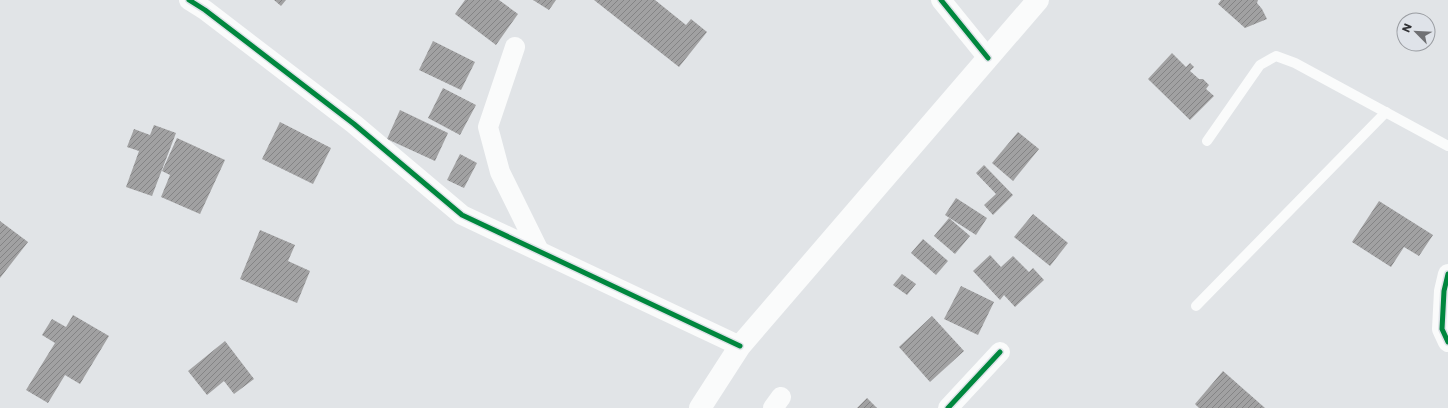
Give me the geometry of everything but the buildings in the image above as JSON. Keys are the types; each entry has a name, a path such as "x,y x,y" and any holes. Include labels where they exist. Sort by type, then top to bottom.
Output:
{"main road":[{"path":"700,408 740,346 1038,0"}],"street":[{"path":"189,0 206,10 354,124 462,215 740,346"},
{"path":"941,0 988,58"},
{"path":"515,47 488,127 500,172 539,251"},
{"path":"1448,274 1444,291 1442,329 1448,342"},
{"path":"948,408 1000,352"}],"lane":[{"path":"1207,141 1260,65 1276,56 1295,62 1448,146"},
{"path":"1196,306 1386,112"}],"cycle path":[{"path":"189,0 205,10 354,124 462,215 740,346"},
{"path":"941,0 988,58"},
{"path":"1448,274 1444,291 1442,329 1448,342"},
{"path":"948,408 1000,352"}]}
